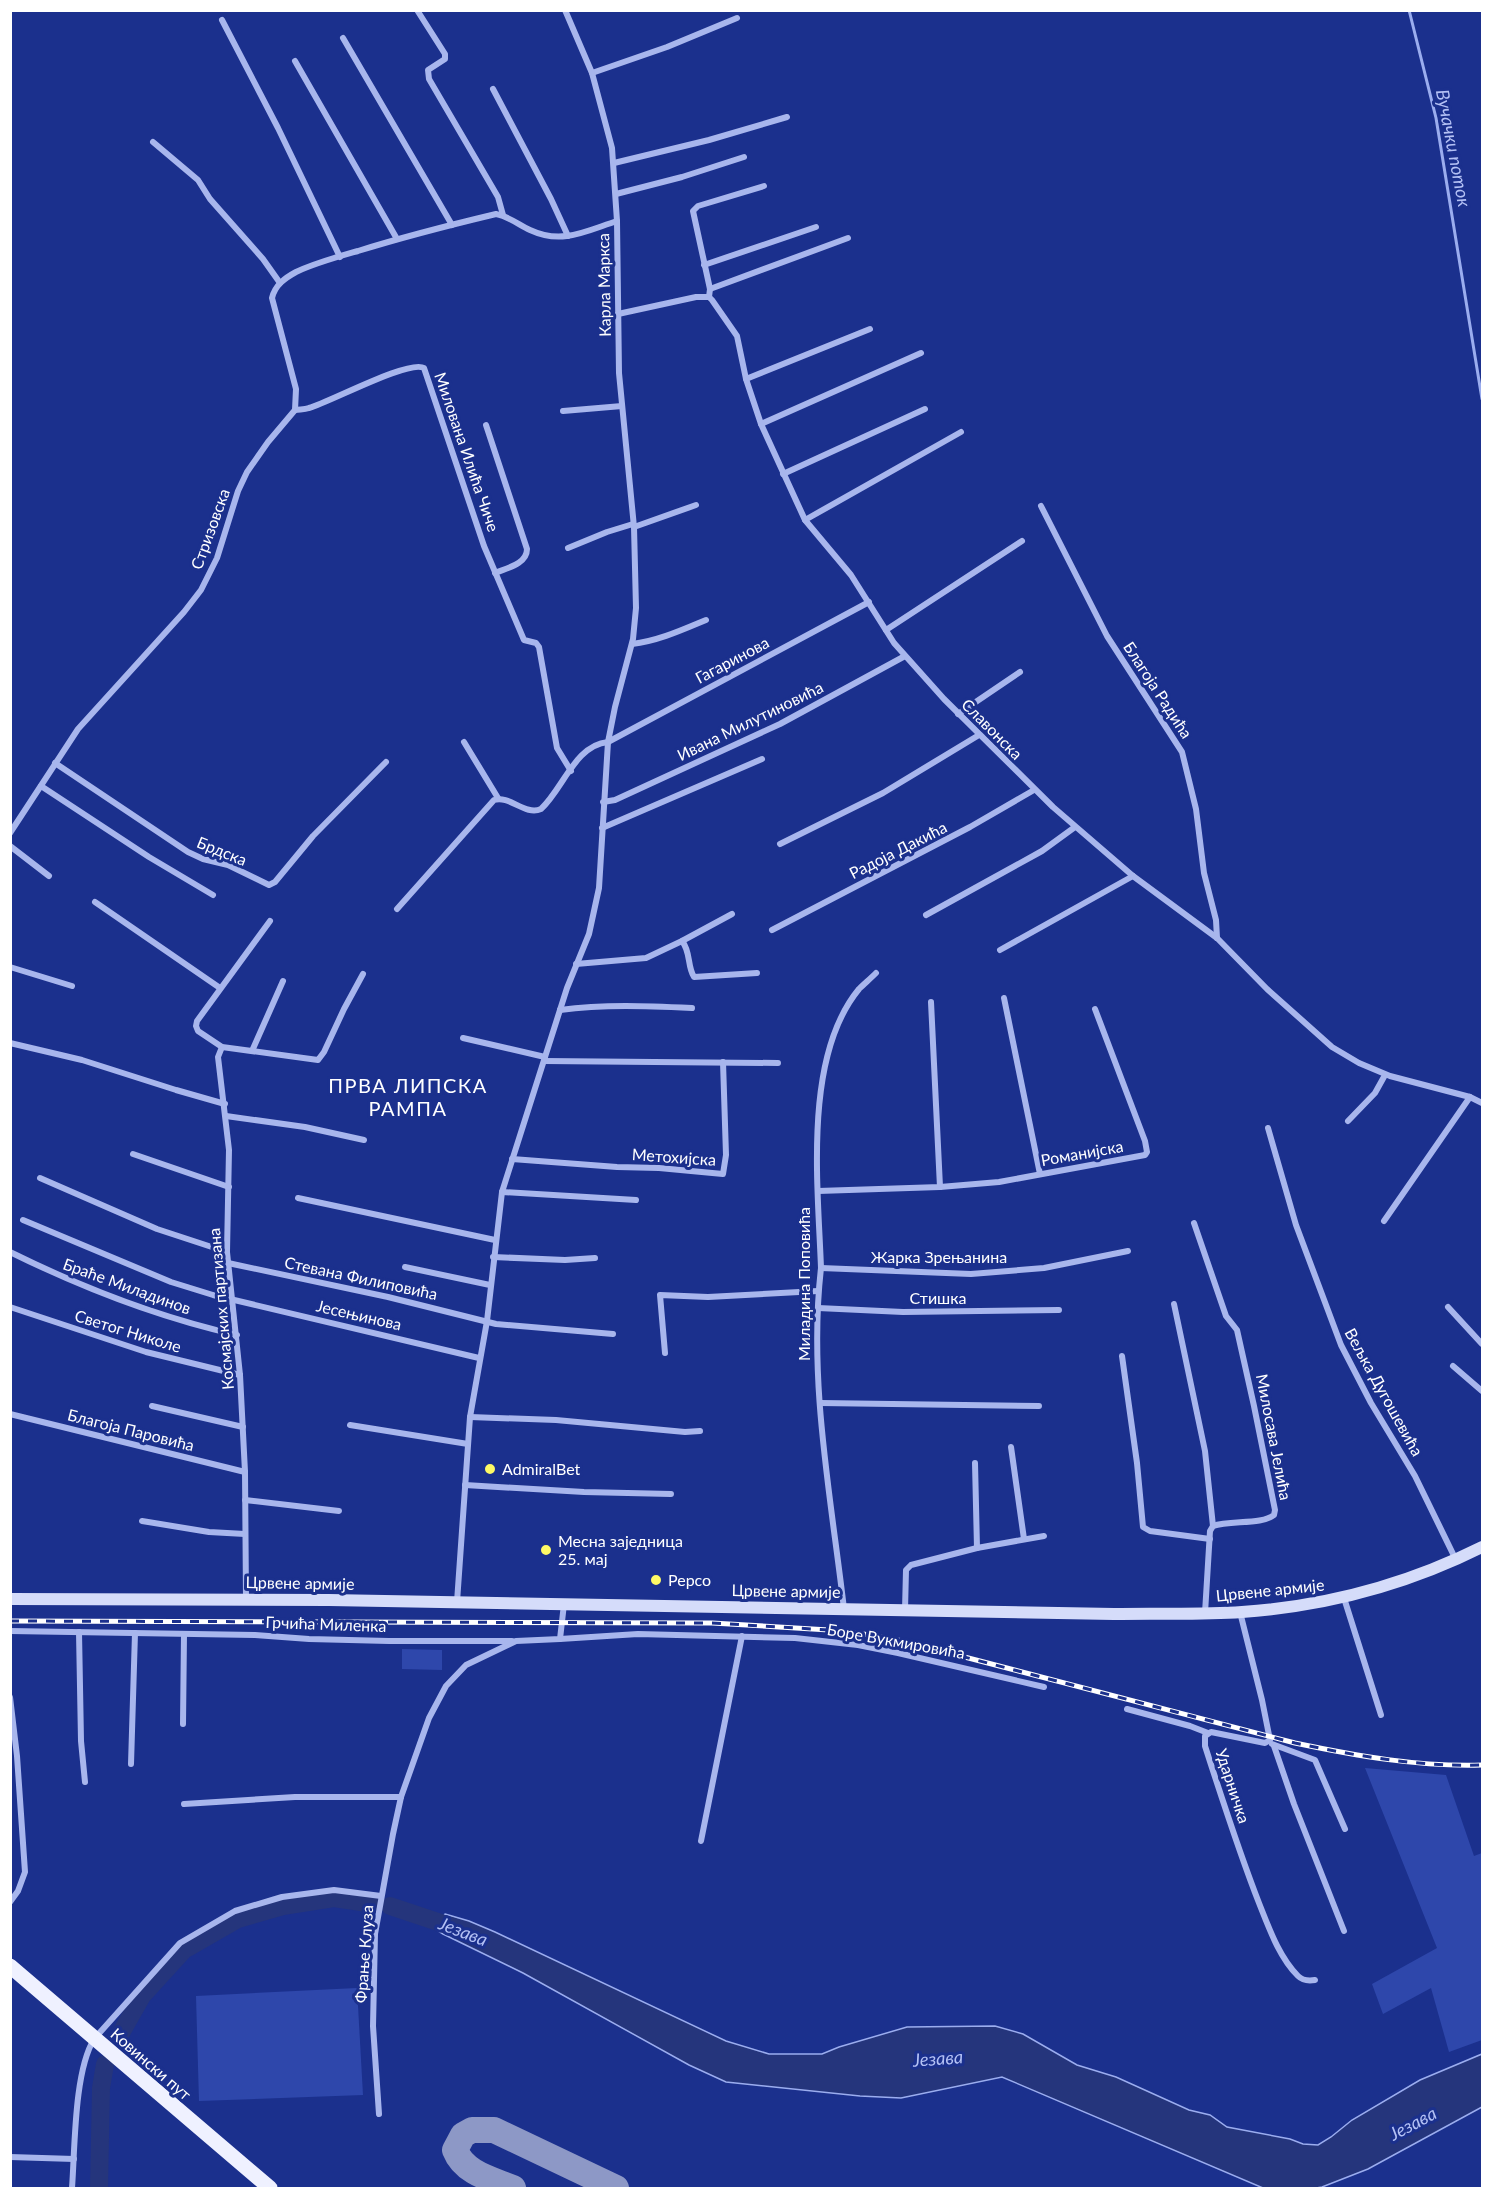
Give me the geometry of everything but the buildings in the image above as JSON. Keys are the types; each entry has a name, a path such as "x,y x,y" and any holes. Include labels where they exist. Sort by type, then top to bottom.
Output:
{"main road":[{"name":"Црвене армије","path":"10,1599 246,1599 905,1610 1240,1612 1286,1608 1344,1598 1393,1585 1482,1547"},
{"name":"Ковински пут","path":"10,1966 270,2188"}],"street":[{"path":"417,10 445,54 445,59 428,70 429,79 498,197 503,215"},
{"name":"Карла Маркса","path":"457,1603 470,1417 487,1321 502,1192 560,1010 589,934 599,888 608,742 632,644 636,608 634,525 622,406 614,163 609,131 592,73 565,10"},
{"path":"592,73 667,47 737,18"},
{"path":"222,20 259,89 340,256"},
{"path":"343,38 452,225"},
{"path":"295,61 397,239"},
{"path":"493,89 547,190 568,236"},
{"path":"614,163 709,140 787,117"},
{"path":"153,142 198,180 210,199 263,259 280,283"},
{"path":"616,194 682,177 744,157"},
{"path":"618,314 696,297 709,297 710,289 693,211 698,206 764,186"},
{"path":"295,410 296,389 272,298 273,291 280,283 296,272 397,239 496,214 503,215 540,235 551,238 568,236 617,221"},
{"path":"704,265 816,227"},
{"path":"710,289 848,238"},
{"name":"Славонска","path":"709,297 737,336 746,379 761,424 805,520 851,574 905,656 958,714 1034,790 1075,827 1133,876 1217,938 1267,989 1332,1047 1359,1064 1385,1075 1470,1097 1482,1103"},
{"path":"746,379 870,329"},
{"path":"761,424 921,353"},
{"name":"Милована Илића Чиче","path":"295,410 313,407 397,372 416,366 423,367 495,573 524,640 539,646 557,748 571,771"},
{"path":"563,411 622,406"},
{"path":"783,474 925,409"},
{"name":"Стризовска","path":"10,833 78,729 201,590 218,558 238,491 247,472 295,410"},
{"name":"Милована Илића Чиче","path":"486,425 527,549 525,558 521,562 495,573"},
{"path":"805,520 961,432"},
{"path":"568,548 607,532 696,505"},
{"name":"Благоја Радића","path":"1041,506 1107,636 1182,752 1196,809 1204,873 1216,920 1217,938"},
{"path":"886,630 1022,541"},
{"name":"Гагаринова","path":"608,742 869,602"},
{"path":"632,644 677,632 706,620"},
{"name":"Ивана Милутиновића","path":"603,802 615,800 780,724 905,656"},
{"path":"958,714 1020,672"},
{"path":"780,844 883,793 979,735"},
{"path":"464,742 498,798 538,811 546,805 593,746 608,742"},
{"path":"602,828 762,759"},
{"name":"Брдска","path":"55,763 188,852 203,859 228,865 269,885 275,882 313,836 386,762"},
{"path":"41,786 149,857 213,895"},
{"name":"Радоја Дакића","path":"772,930 961,832 1034,790"},
{"path":"397,909 498,798"},
{"path":"926,915 1042,851 1075,827"},
{"path":"10,846 49,876"},
{"path":"1000,950 1133,876"},
{"path":"96,902 220,988"},
{"path":"576,964 646,958 732,914"},
{"path":"270,921 197,1021 198,1031 222,1047 318,1060 363,974"},
{"path":"682,941 687,947 694,977 757,974"},
{"path":"10,968 72,986"},
{"name":"Миладина Поповића","path":"843,1609 820,1403 817,1344 821,1268 818,1191 820,1092 834,1035 846,1009 859,989 876,973"},
{"path":"252,1051 283,981"},
{"path":"1004,998 1040,1174"},
{"path":"931,1002 940,1187"},
{"path":"560,1010 584,1007 644,1006 692,1008"},
{"name":"Романијска","path":"818,1191 940,1187 999,1182 1145,1155 1147,1152 1145,1141 1095,1009"},
{"path":"463,1038 545,1059 619,1063 778,1063"},
{"path":"10,1043 82,1060 225,1104"},
{"name":"Космајских партизана","path":"222,1047 218,1057 226,1116 229,1187 227,1252 237,1335 245,1472 246,1599"},
{"name":"Метохијска","path":"512,1159 723,1174 726,1155 723,1062"},
{"path":"1348,1120 1375,1093 1385,1075"},
{"path":"1384,1221 1470,1097"},
{"path":"226,1116 293,1125 364,1140"},
{"name":"Вељка Дугошевића","path":"1268,1128 1296,1225 1341,1345 1371,1403 1415,1476 1456,1560"},
{"path":"133,1154 229,1187"},
{"path":"40,1178 157,1229 227,1252"},
{"path":"502,1192 636,1200"},
{"path":"297,1198 495,1240"},
{"name":"Јесењинова","path":"23,1220 171,1282 232,1300 479,1358"},
{"name":"Милосава Јелића","path":"1194,1223 1226,1316 1237,1330 1275,1510 1274,1515 1266,1519 1221,1523 1213,1526"},
{"name":"Жарка Зрењанина","path":"821,1268 971,1274 1044,1268 1128,1251"},
{"name":"Браће Миладинов","path":"10,1252 68,1280 121,1301 206,1328 237,1335"},
{"path":"493,1257 565,1260 595,1258"},
{"name":"Стевана Филиповића","path":"228,1263 507,1325 613,1334"},
{"path":"405,1267 490,1286"},
{"path":"665,1353 660,1296 708,1298 818,1291"},
{"path":"1174,1304 1205,1451 1213,1526 1205,1613"},
{"path":"1448,1306 1482,1344"},
{"name":"Светог Николе","path":"10,1307 146,1352 240,1375"},
{"name":"Стишка","path":"818,1308 903,1312 1059,1310"},
{"path":"1122,1356 1137,1463 1143,1527 1150,1531 1210,1539"},
{"path":"1453,1366 1482,1391"},
{"path":"820,1403 1039,1406"},
{"path":"152,1406 243,1427"},
{"name":"Благоја Паровића","path":"10,1414 245,1472"},
{"path":"470,1417 556,1420 685,1432 700,1431"},
{"path":"350,1425 468,1444"},
{"path":"1011,1447 1024,1539"},
{"path":"975,1463 977,1548"},
{"path":"465,1485 671,1494"},
{"path":"245,1500 339,1511"},
{"path":"142,1521 209,1532 245,1534"},
{"path":"905,1610 907,1567 977,1548 1044,1536"},
{"name":"Црвене армије","path":"1344,1598 1381,1714"},
{"path":"560,1639 564,1604"},
{"path":"1240,1612 1271,1744 1344,1931"},
{"name":"Грчића Миленка","path":"10,1631 262,1635 320,1639 516,1641"},
{"path":"79,1632 81,1741 86,1782"},
{"path":"131,1764 135,1633"},
{"path":"183,1724 184,1634"},
{"name":"Боре Вукмировића","path":"560,1639 639,1634 795,1638 858,1645 977,1670 1044,1687"},
{"path":"700,1841 742,1636"},
{"name":"Фрање Клуза","path":"379,2114 373,2026 375,1934 401,1797 429,1718 446,1686 466,1665 516,1641 560,1639"},
{"path":"10,1697 26,1872 18,1891 10,1902"},
{"path":"1127,1709 1208,1733"},
{"name":"Ударничка","path":"1271,1744 1215,1732 1208,1733 1204,1738 1250,1881 1265,1919 1282,1954 1299,1977 1308,1981 1315,1980"},
{"path":"1271,1744 1315,1760 1345,1829"},
{"path":"184,1804 295,1797 401,1797"},
{"path":"72,2188 86,2055 94,2039 180,1943 235,1911 282,1897 334,1890 381,1896"},
{"path":"10,2157 74,2159"}],"shaded area":[{"path":"402,1649 442,1650 442,1670 402,1669"},
{"path":"1365,1768 1446,1775 1474,1856 1482,1853 1482,2040 1449,2052 1431,1988 1383,2014 1372,1984 1437,1948"},
{"path":"357,1988 363,2095 199,2101 196,1996"}],"water":[{"path":"445,1914 495,1932 726,2041 769,2054 822,2054 907,2027 995,2026 1023,2034 1077,2065 1116,2077 1189,2110 1210,2115 1227,2127 1290,2139 1303,2144 1318,2145 1352,2120 1420,2080 1482,2054 1482,2107 1368,2169 1322,2187 1263,2188 1002,2077 901,2098 726,2082 689,2065 523,1973 443,1934 435,1929"}],"waterway":[{"name":"Вучачки поток","path":"1409,10 1436,118 1482,399"},
{"name":"Језава","path":"121,2033 142,1996 184,1950 238,1919 283,1906 334,1898 374,1904"},
{"name":"Језава","path":"390,1906 462,1930"},
{"name":"Језава","path":"99,2188 101,2088 105,2064"}],"taxiway":[{"path":"513,2188 479,2174 459,2158 455,2150 463,2135 472,2130 494,2130 616,2188"}],"railway":[{"path":"10,1621 712,1623 846,1631 903,1641 1295,1743 1388,1760 1482,1765"}],"place":[{"name":"AdmiralBet","path":"490,1469"},
{"name":"Месна заједница 25. мај","path":"546,1550"},
{"name":"Pepco","path":"656,1580"}],"district":[{"name":"ПРВА ЛИПСКА РАМПА","path":"408,1098"}]}
